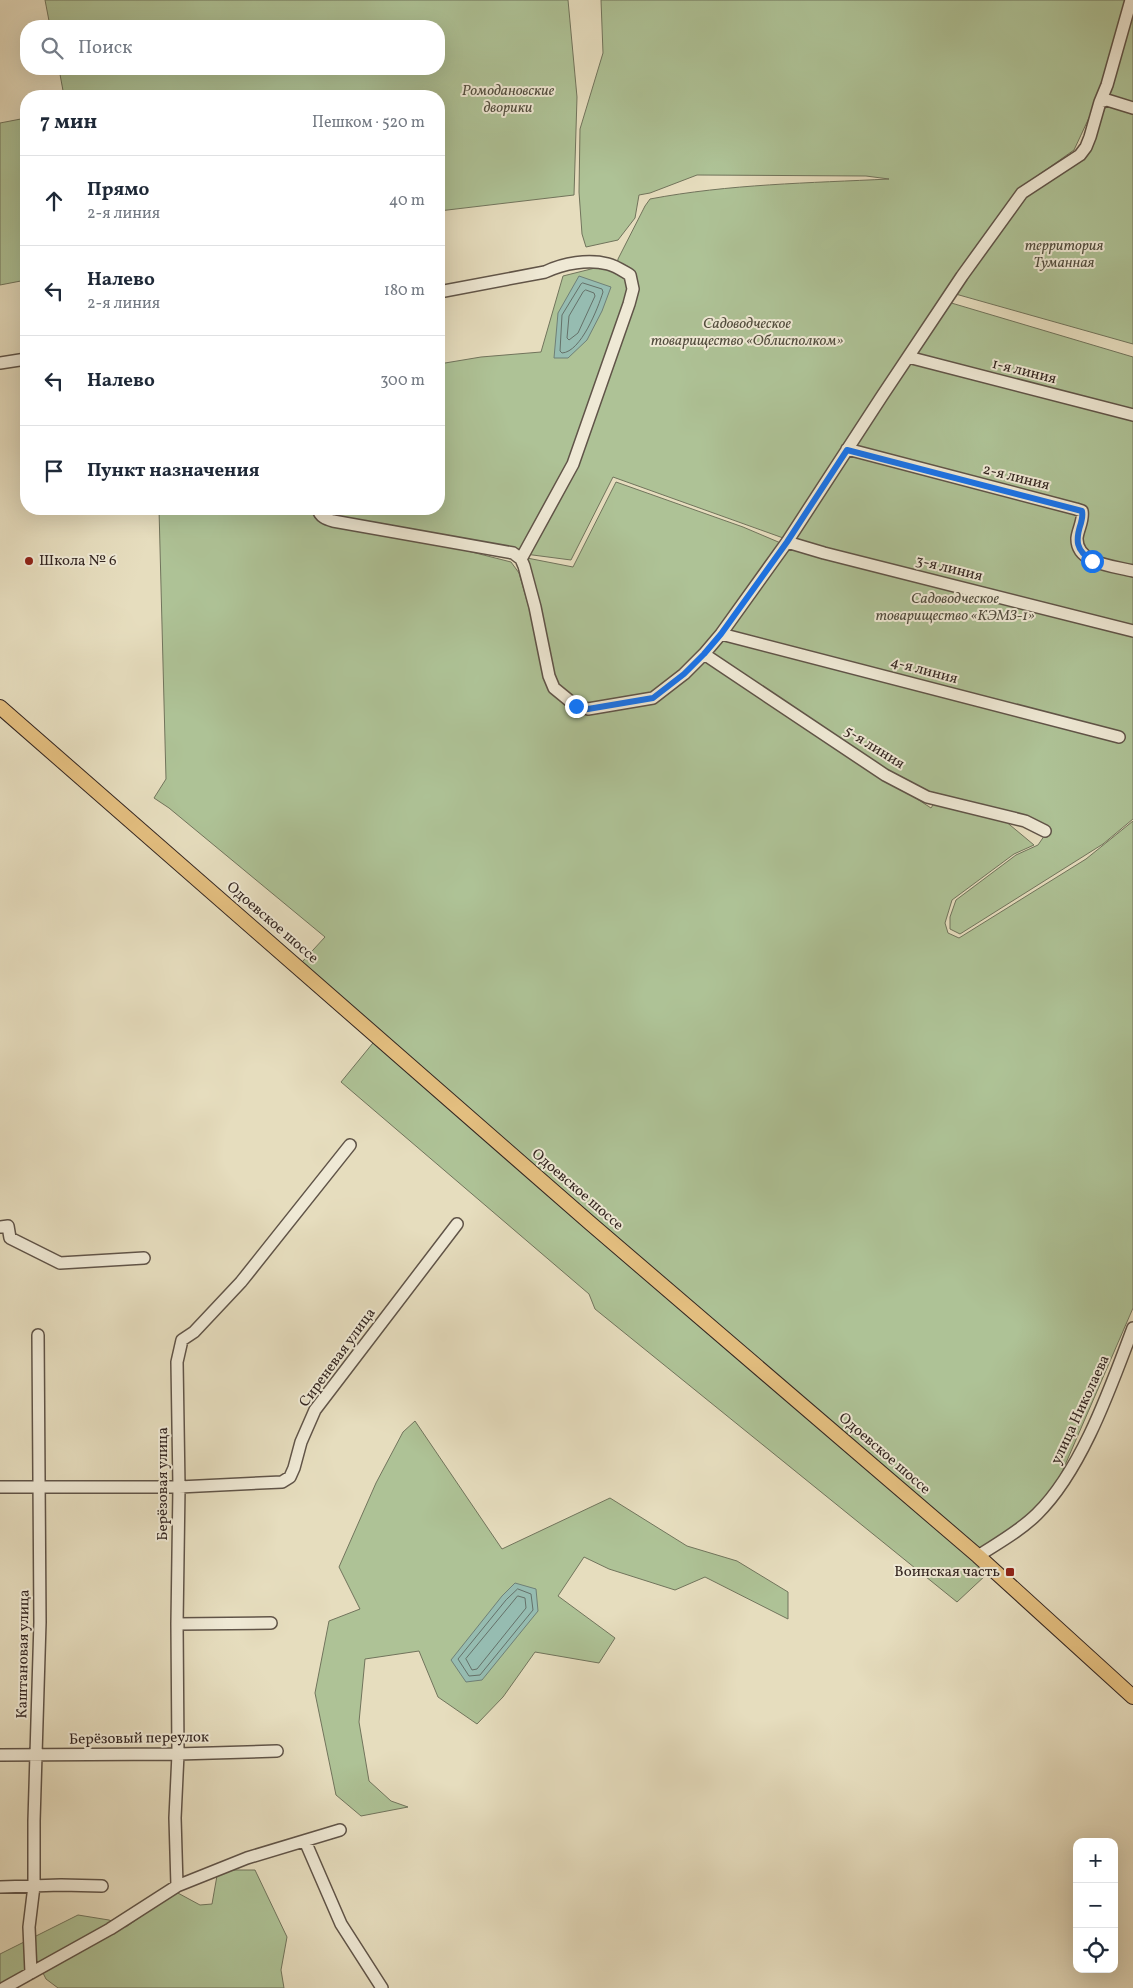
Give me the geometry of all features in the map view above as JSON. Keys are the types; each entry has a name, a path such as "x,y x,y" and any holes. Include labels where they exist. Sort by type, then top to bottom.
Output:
{"main road":[{"name":"Одоевское шоссе","path":"0,707 582,1217 978,1556 1133,1697"}],"street":[{"path":"321,515 333,521 513,553 521,559 535,607 549,676 554,688 576,706 588,709 653,698 684,674 721,634 787,542 962,276 1022,193 1080,155 1086,147 1107,85 1131,0"},
{"path":"1100,102 1107,100 1133,108"},
{"path":"445,291 545,272 568,264 610,264 630,275 633,288 573,464 521,559"},
{"name":"1-я линия","path":"908,357 1133,415"},
{"path":"0,363 20,361"},
{"name":"2-я линия","path":"847,450 1082,511 1083,516 1077,540 1082,554 1092,561 1133,571"},
{"name":"3-я линия","path":"787,542 1133,631"},
{"name":"4-я линия","path":"721,634 1119,737"},
{"name":"5-я линия","path":"704,654 885,775 927,797 1025,821 1045,831"},
{"name":"Берёзовая улица","path":"177,1886 175,1818 178,1754 179,1487 177,1362 182,1340 194,1332 241,1282 350,1145"},
{"name":"Сиреневая улица","path":"0,1487 179,1487 282,1482 290,1477 301,1442 315,1410 457,1224"},
{"path":"0,1227 8,1226 10,1238 60,1263 144,1258"},
{"name":"улица Николаева","path":"978,1556 1016,1531 1037,1514 1058,1491 1094,1424 1133,1328"},
{"name":"Каштановая улица","path":"31,1973 29,1927 34,1886 40,1622 38,1334"},
{"path":"177,1624 271,1623"},
{"name":"Берёзовый переулок","path":"0,1755 178,1754 277,1751"},
{"path":"4,1988 110,1929 177,1886 246,1858 340,1830"},
{"path":"305,1841 341,1924 382,1988"},
{"path":"0,1887 102,1886"}],"green space":[{"name":"Ромодановские дворики","path":"45,0 568,0 577,97 574,195 445,210 445,90 63,90 60,75 445,75 445,20 49,20"},
{"name":"Садоводческое товарищество «Облисполком»","path":"601,0 1133,0 1133,103 1101,92 1074,150 1037,176 1016,197 786,539 613,477 571,560 525,554 326,515 445,515 445,363 481,357 541,352 563,276 599,267 616,273 618,259 650,199 740,187 889,179 866,176 697,175 650,193 639,195 635,218 618,240 586,247 582,234 579,192 580,129 603,53"},
{"name":"территория Туманная","path":"1112,105 1133,112 1133,344 952,293 1020,199 1088,152 1105,108"},
{"path":"20,119 20,281 0,285 0,123"},
{"name":"Садоводческое товарищество «КЭМЗ-1»","path":"948,302 1133,357 1133,819 1103,844 960,934 950,929 950,917 956,900 1016,855 1038,845 1049,829 927,794 891,776 709,654"},
{"path":"616,482 743,527 783,544 716,637 680,673 647,696 577,705 553,681 527,558 573,567"},
{"path":"159,515 315,515 315,518 332,525 448,546 511,562 519,573 553,691 593,711 660,700 703,658 931,808 935,802 1004,820 1034,845 1014,854 952,900 945,923 948,933 959,938 1086,859 1133,821 1133,1308 1056,1486 1035,1513 968,1556 987,1574 957,1602 595,1309 589,1294 341,1082 382,1032 302,962 325,937 169,808 154,798 166,779"},
{"path":"415,1421 502,1549 610,1498 687,1546 737,1561 788,1592 788,1619 705,1577 675,1590 609,1569 584,1557 558,1596 615,1638 599,1663 535,1652 503,1697 477,1724 438,1697 419,1651 365,1659 359,1722 369,1781 391,1801 408,1807 361,1816 336,1795 315,1693 329,1621 360,1609 339,1567 376,1483 403,1432"},
{"path":"218,1870 255,1870 287,1937 281,1970 284,1988 58,1988 46,1979 43,1973 16,1988 0,1988 0,1954 78,1915 109,1920 126,1927 176,1892 200,1905 212,1904"}],"water":[{"path":"579,276 611,287 602,311 587,340 568,358 554,358 558,313"},
{"path":"515,1583 536,1589 538,1611 482,1680 466,1682 451,1660 502,1596"}],"place":[{"name":"Школа № 6","path":"29,561"},
{"name":"Воинская часть","path":"1010,1572"}],"route":[{"path":"576,706 588,709 653,698 684,674 721,634 787,542 847,450 1082,511 1083,516 1077,540 1082,554 1092,561"}]}
